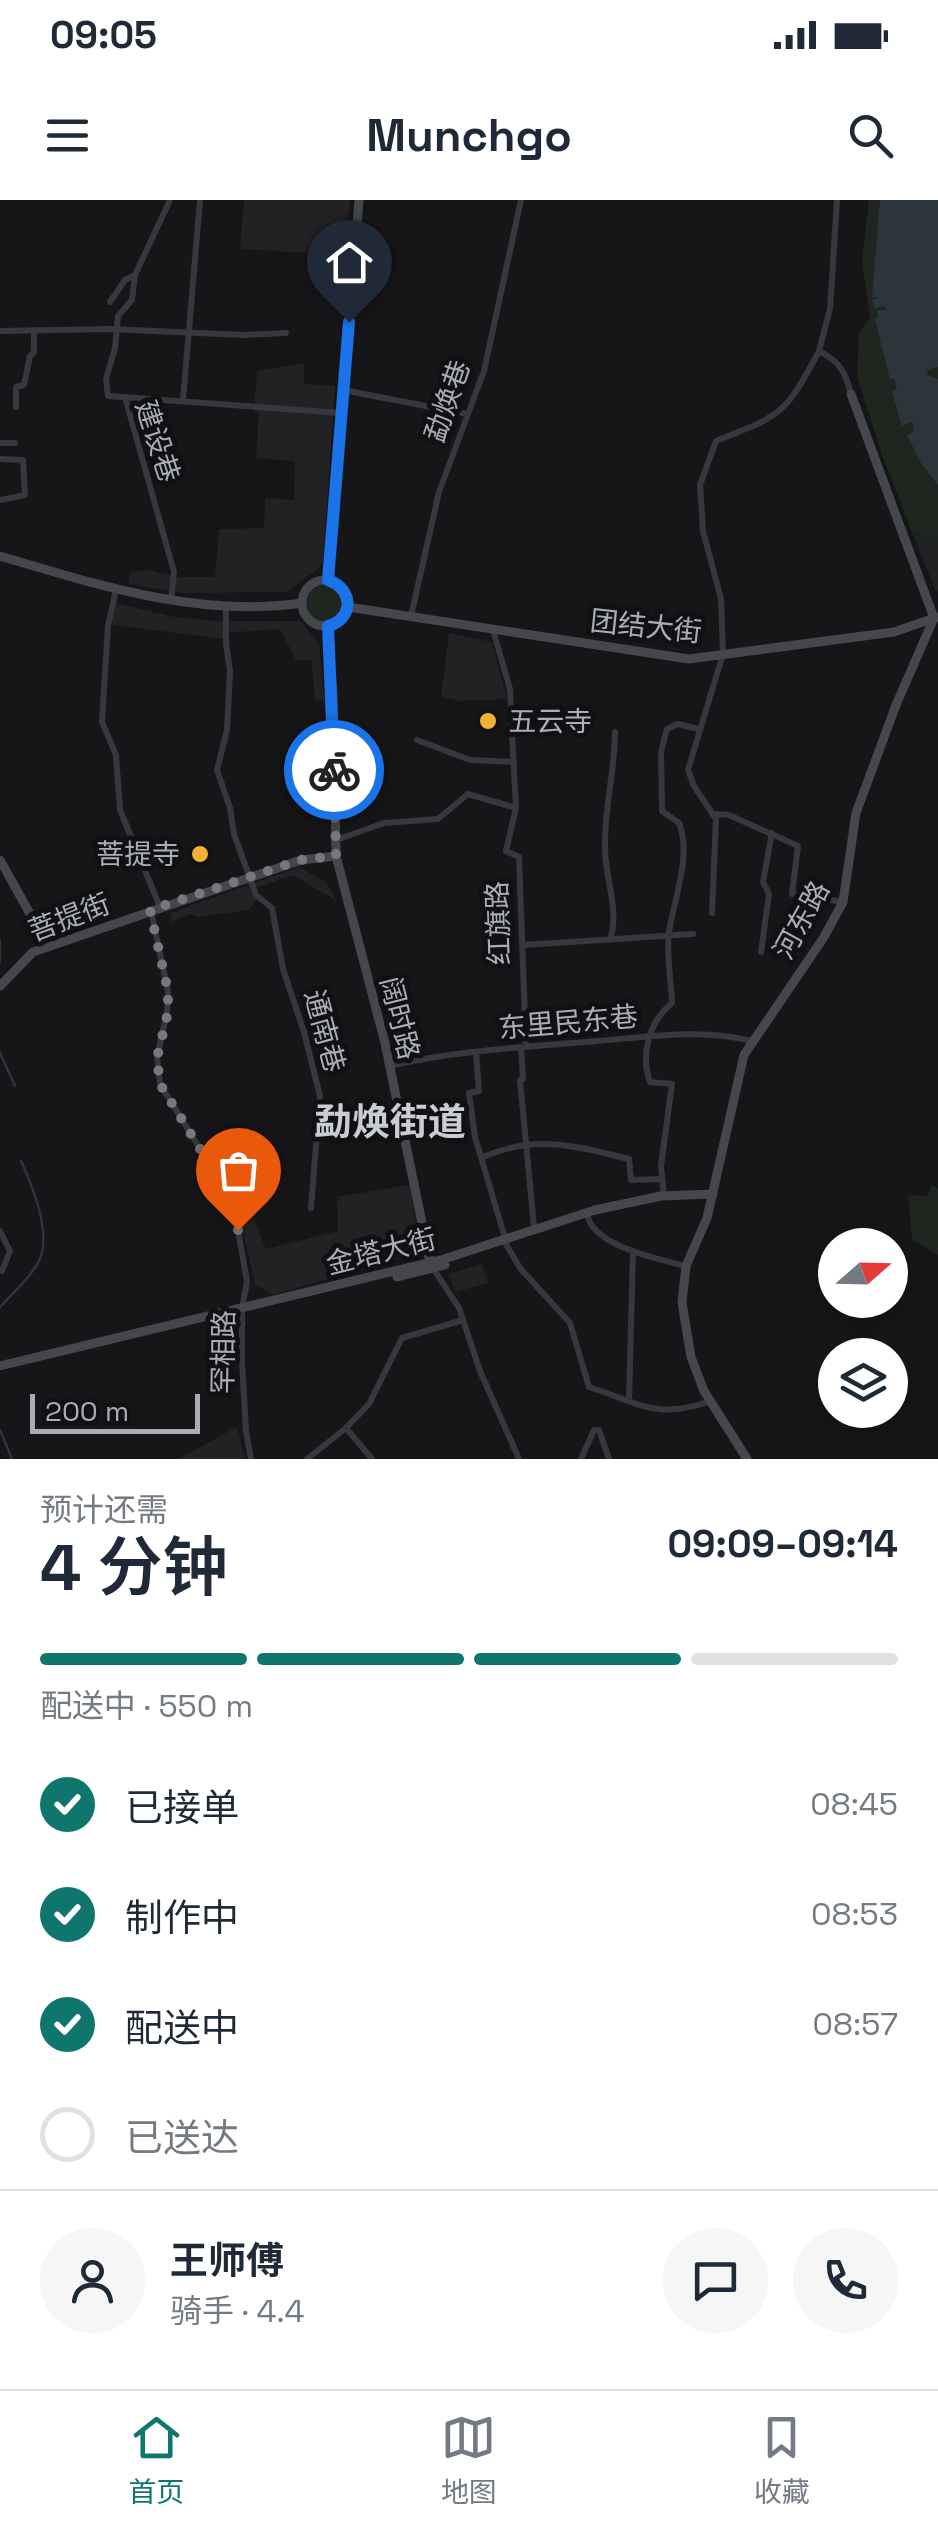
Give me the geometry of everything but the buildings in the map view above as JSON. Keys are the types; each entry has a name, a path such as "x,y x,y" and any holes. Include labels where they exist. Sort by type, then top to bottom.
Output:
{"main road":[{"path":"328,580 359,200"},
{"path":"851,394 936,617"},
{"path":"0,556 116,590 171,601 226,606 302,604"},
{"path":"328,580 346,592 348,607 341,620 328,626 313,623 302,604 307,588 328,580"},
{"name":"团结大街","path":"348,607 688,659 894,632 936,617"},
{"name":"河东路","path":"747,1459 711,1401 691,1357 682,1302 686,1266 707,1218 738,1079 752,1040 824,937 843,902 856,813 896,705 936,617"},
{"name":"阔时路","path":"328,626 336,856 389,1066 432,1265"},
{"name":"菩提街","path":"0,986 24,958 48,946 301,860 336,856"},
{"path":"0,860 48,946"},
{"name":"金塔大街","path":"506,1241 534,1228 595,1210 664,1196 712,1197"},
{"name":"金塔大街","path":"1,1369 432,1265 588,1218 712,1197"}],"street":[{"name":"建设巷","path":"170,200 135,275 132,300 118,316 115,348 106,379 108,396 125,397 174,572 171,601"},
{"name":"建设巷","path":"183,400 200,200"},
{"name":"勐焕巷","path":"411,616 439,492 484,371 521,200"},
{"path":"712,913 716,819 688,770 722,654 721,600 703,531 700,485 716,441 783,411 819,351 830,308 836,200"},
{"path":"110,302 125,280 135,275"},
{"path":"16,407 16,387 24,385 34,352 34,330"},
{"path":"0,331 286,332"},
{"path":"819,351 845,370 851,394"},
{"path":"343,390 468,414"},
{"path":"125,397 341,414"},
{"path":"0,444 15,443"},
{"path":"0,459 23,460 25,495 0,500"},
{"name":"罕相路","path":"116,590 108,626 102,722 116,754 120,810 155,909 168,991 168,1012 157,1058 160,1084 223,1186 238,1230 247,1282 242,1312 246,1431 251,1459"},
{"name":"通南巷","path":"226,606 230,671 227,730 217,770 256,895 272,908 283,969 320,1096 310,1208"},
{"name":"红旗路","path":"492,628 510,689 516,808 506,851 519,857 523,946 520,1080 534,1228"},
{"path":"664,1196 662,1146 672,1084 650,1082 646,1072 649,1036 658,1014 672,1003 668,935 677,900 682,838 679,822 662,812 661,752 667,729 678,724 698,729"},
{"path":"610,940 612,896 604,851 615,732"},
{"path":"418,740 470,760 514,762"},
{"path":"335,840 384,823 438,819 464,796 473,794 516,808"},
{"path":"712,814 729,815 798,846 792,894 843,902"},
{"path":"760,952 769,894 764,882 772,834"},
{"path":"523,946 694,934"},
{"name":"东里民东巷","path":"389,1066 442,1055 649,1036 728,1035 752,1040"},
{"path":"476,1053 480,1091 468,1093 475,1137 506,1241 520,1268 570,1323 590,1387 660,1412 682,1411 711,1401"},
{"path":"483,1156 526,1142 570,1144 629,1159 631,1180 662,1180"},
{"path":"588,1218 596,1230 633,1251 686,1266"},
{"path":"0,1232 10,1251 2,1271"},
{"path":"629,1400 633,1251"},
{"name":"阔时路","path":"432,1265 459,1308 480,1371 519,1459"},
{"path":"307,1459 370,1404 402,1338 463,1320"},
{"path":"346,1428 372,1459"},
{"path":"580,1459 594,1430 599,1430 608,1459"}],"shaded area":[{"path":"244,200 350,200 346,254 317,255 316,248 308,253 240,249"},
{"path":"869,200 938,200 938,537 913,535 857,376 859,334 870,317 862,262"},
{"path":"880,200 938,200 938,367 927,370 928,375 938,379 938,485 907,435 914,431 912,422 902,426 892,392 897,388 894,379 890,379 875,319 877,310 886,310 885,306 874,309 873,300 878,298 872,297"},
{"path":"304,363 304,384 335,386 323,561 319,568 287,592 182,593 128,584 130,573 147,570 177,577 215,577 219,529 264,528 265,498 294,500 295,461 256,458 259,412 254,412 257,371"},
{"path":"913,535 938,537 938,592 935,589"},
{"path":"325,585 338,590 343,603 338,616 325,621 312,616 307,603 312,590"},
{"path":"115,603 175,617 301,621 319,645 325,701 315,700 311,660 296,660 280,629 225,633 224,639 112,625"},
{"path":"449,633 492,642 507,699 458,701 441,696"},
{"path":"299,867 326,882 337,901 293,875 255,888 258,898 249,910 196,917 191,914 171,922 170,913"},
{"path":"409,1185 422,1252 272,1295 255,1284 236,1202 251,1211 266,1249 338,1231 337,1197"},
{"path":"932,1185 938,1189 938,1255 912,1239 908,1195 927,1196"},
{"path":"482,1264 488,1283 455,1292 449,1274"},
{"path":"237,1427 245,1459 178,1459"}],"waterway":[{"path":"0,940 0,962"},
{"path":"0,1053 15,1086"},
{"path":"0,1307 30,1275 42,1252 40,1212 21,1161"},
{"path":"0,1430 12,1459"}],"way so far":[{"path":"238,1230 223,1186 160,1084 156,1066 168,1012 168,991 150,910 301,860 336,856 334,770"}],"place":[{"name":"五云寺","path":"488,721"},
{"name":"菩提寺","path":"200,854"}],"district":[{"name":"勐焕街道","path":"390,1122"}],"route":[{"path":"334,770 328,626 335,625 346,614 348,600 342,586 328,580 349,322"}]}
